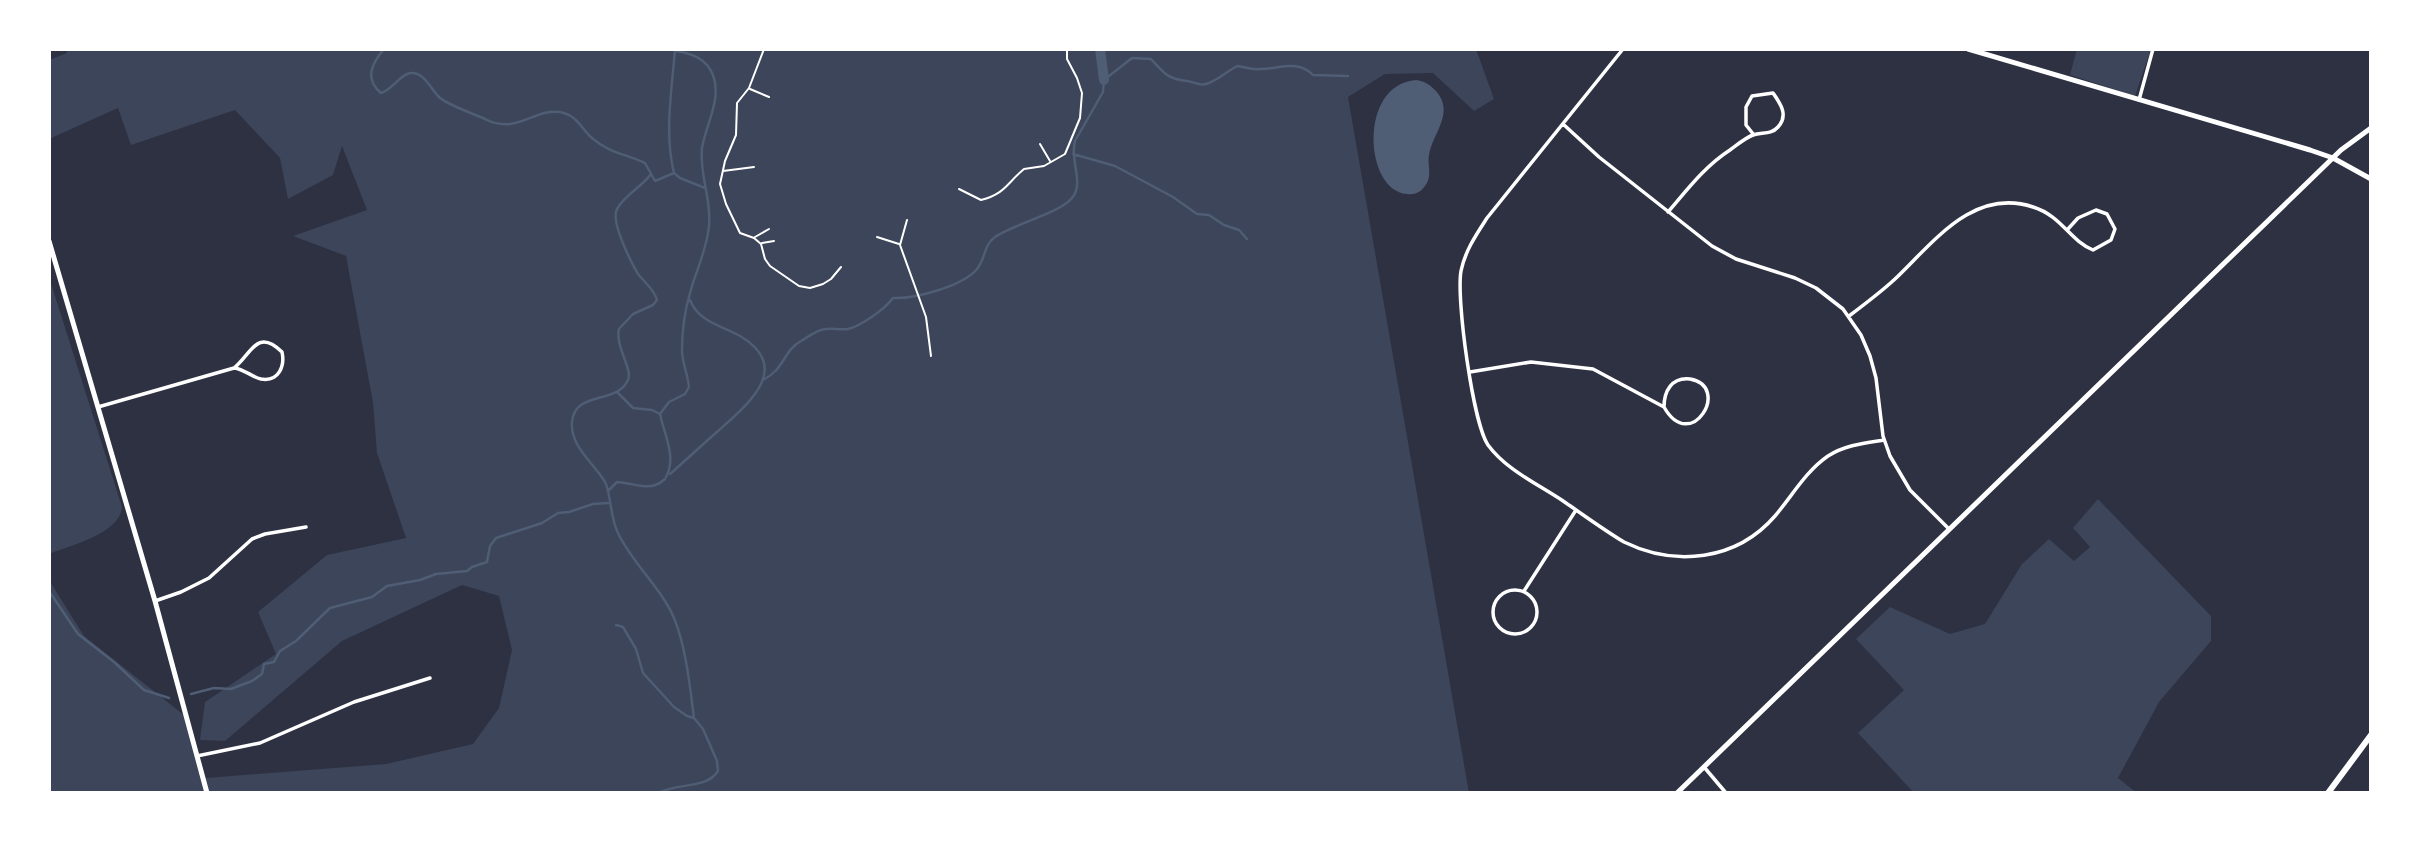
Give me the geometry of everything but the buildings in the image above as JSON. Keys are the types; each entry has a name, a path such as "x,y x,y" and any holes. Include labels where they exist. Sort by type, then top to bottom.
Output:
{"highway":[{"path":"2328,793 2371,735"}],"street":[{"path":"1623,49 1487,218 1468,250 1461,273 1460,296 1479,425 1489,446 1515,470 1615,537 1644,550 1678,558 1712,555 1746,541 1766,526 1826,457 1850,446 1884,440"},
{"path":"1968,49 2333,158 2371,179"},
{"path":"2139,100 2153,49"},
{"path":"1668,212 1712,163 1755,135 1765,135 1777,129 1783,120 1780,103 1773,93 1752,96 1746,107 1745,125 1755,135"},
{"path":"1563,124 1668,212 1724,253 1795,278 1835,301 1849,316 1865,345 1876,378 1884,440 1890,456 1905,483 1949,529"},
{"path":"1677,793 2333,158 2371,128"},
{"path":"1849,316 1891,283 1938,236 1974,209 1998,202 2022,203 2053,216 2082,246 2093,250 2111,240 2115,229 2107,215 2096,210 2078,218 2067,229"},
{"path":"49,241 155,601 207,793"},
{"path":"98,407 234,368 261,379 272,377 280,372 284,363 282,352 268,341 259,341 234,368"},
{"path":"1470,372 1531,362 1593,369 1664,407 1669,417 1678,423 1689,424 1699,420 1709,401 1706,390 1698,382 1677,380 1669,387 1664,397 1664,407"},
{"path":"1523,592 1576,510"},
{"path":"155,601 209,578 258,536 306,527"},
{"path":"1511,590 1523,592 1533,599 1537,611 1534,623 1524,632 1512,634 1501,629 1493,619 1493,607 1499,596 1511,590"},
{"path":"197,756 260,743 343,706 430,678"},
{"path":"1704,767 1726,793"}],"path":[{"path":"764,49 749,88 737,103 736,135 722,171 720,184 726,204 740,233 761,244 770,266 799,286 810,288 823,284 841,267"},
{"path":"959,189 981,200 995,196 1005,190 1024,169 1044,166 1065,154 1083,107 1082,93 1067,59 1067,49"},
{"path":"749,88 769,97"},
{"path":"1040,144 1050,162"},
{"path":"722,171 754,167"},
{"path":"907,220 900,245 929,329 931,356"},
{"path":"754,238 769,229"},
{"path":"877,237 900,245"},
{"path":"761,244 774,241"}],"shaded area":[{"path":"67,49 1476,49 1494,99 1474,111 1433,73 1385,74 1348,97 1469,793 49,793 49,580 84,636 189,719 206,778 386,764 473,744 499,708 512,650 499,596 462,585 342,641 225,741 200,740 205,702 276,654 258,612 327,555 406,538 377,453 373,403 346,256 293,236 367,210 342,146 333,175 288,199 280,158 235,110 131,145 118,108 49,139 49,60 67,53"},
{"path":"2077,49 2151,49 2135,96 2070,75"},
{"path":"1416,80 1435,90 1441,98 1443,114 1429,155 1427,182 1420,191 1407,194 1393,188 1382,175 1376,158 1374,137 1376,117 1384,99 1397,86"},
{"path":"49,277 122,507 113,524 104,531 49,554"},
{"path":"2098,499 2211,616 2211,641 2159,702 2118,778 2137,793 1914,793 1858,733 1904,690 1856,639 1890,607 1950,634 1985,624 2022,564 2049,539 2074,561 2090,547 2073,528"}],"waterway":[{"path":"384,49 373,65 371,77 381,93 403,76 416,73 443,100 498,124 518,122 545,113 564,113 573,117 598,143 645,163 655,181 674,173"},
{"path":"674,173 669,127 675,49"},
{"path":"1100,49 1104,80"},
{"path":"666,477 670,454 660,414 669,402 685,394 689,387 682,355 683,329 688,300 708,235 709,206 702,168 702,148 716,93 713,75 706,64 692,55 675,51"},
{"path":"763,380 776,371 795,345 813,334 823,329 853,327 872,316 893,298 926,294 961,281 977,269 988,244 995,237 1047,214 1072,198 1077,185 1075,141 1103,92 1104,80 1132,58 1151,59 1170,77 1200,84 1213,81 1237,66 1257,69 1295,66 1313,75 1348,76"},
{"path":"1073,154 1115,166 1173,197 1197,214 1209,215 1224,225 1239,230 1247,239"},
{"path":"674,173 705,188"},
{"path":"651,174 624,199 617,209 616,223 638,274 652,289 657,300 653,305 633,314 619,329 619,343 629,375 623,388 580,405 575,412 572,431 579,447 605,482 615,527 624,544 674,618 685,654 694,718"},
{"path":"670,474 741,410 760,386 764,373 763,361 756,348 740,336 705,318 690,300"},
{"path":"617,392 633,408 652,410 660,414"},
{"path":"609,490 617,482 654,486 665,479"},
{"path":"191,694 214,688 231,689 252,681 262,674 264,664 274,662 280,651 296,641 330,608 372,597 387,586 436,574 467,571 487,562 490,546 496,538 542,523 558,513 609,503"},
{"path":"49,591 78,634 144,690 169,698"},
{"path":"616,625 623,627 636,649 643,673 674,707 694,718 703,729 717,761 718,771 706,781 659,793"}]}
